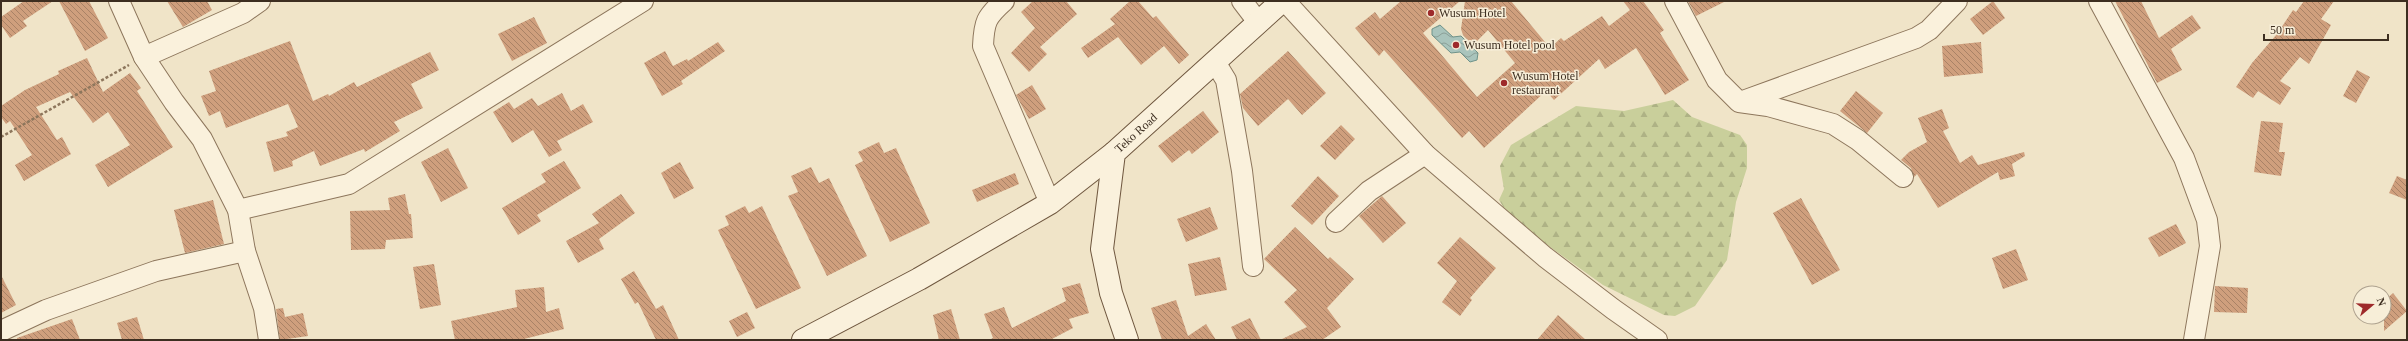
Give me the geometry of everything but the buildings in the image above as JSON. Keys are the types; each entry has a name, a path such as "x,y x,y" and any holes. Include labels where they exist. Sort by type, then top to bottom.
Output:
{"street":[{"path":"119,1 144,58 174,102 202,139 238,210 245,251 264,308 269,340"},
{"path":"144,58 243,13 260,1"},
{"path":"238,210 349,184 643,1"},
{"path":"1004,1 994,11 984,25 983,46 997,83 1050,202"},
{"path":"1242,1 1258,22"},
{"path":"1284,1 1425,154 1545,257 1612,309 1657,340"},
{"name":"Teko Road","path":"1127,340 1111,294 1102,249 1114,153 1258,22 1284,1"},
{"path":"1675,1 1717,80 1739,102 1768,106 1833,124 1877,154 1903,177"},
{"path":"1739,102 1916,38 1929,30 1957,1"},
{"path":"2099,1 2184,158 2207,220 2210,246 2194,340"},
{"path":"1215,62 1226,80 1228,88 1242,172 1253,266"},
{"path":"803,340 919,279 1050,202 1114,153"},
{"path":"1336,222 1369,191 1425,154"},
{"path":"1,331 46,310 156,271 245,251"}],"path":[{"path":"1,137 144,58"}],"green space":[{"path":"1673,100 1692,117 1740,135 1747,145 1747,168 1736,202 1727,260 1695,306 1675,316 1664,315 1603,285 1511,219 1499,200 1504,189 1500,166 1511,145 1576,106 1624,111"}],"water":[{"name":"Wusum Hotel pool","path":"1440,25 1453,37 1461,36 1478,53 1477,60 1470,62 1460,52 1451,53 1432,35 1432,29"}],"place":[{"name":"Wusum Hotel","path":"1431,13"},
{"name":"Wusum Hotel pool","path":"1456,45"},
{"name":"Wusum Hotel restaurant","path":"1504,83"}]}
